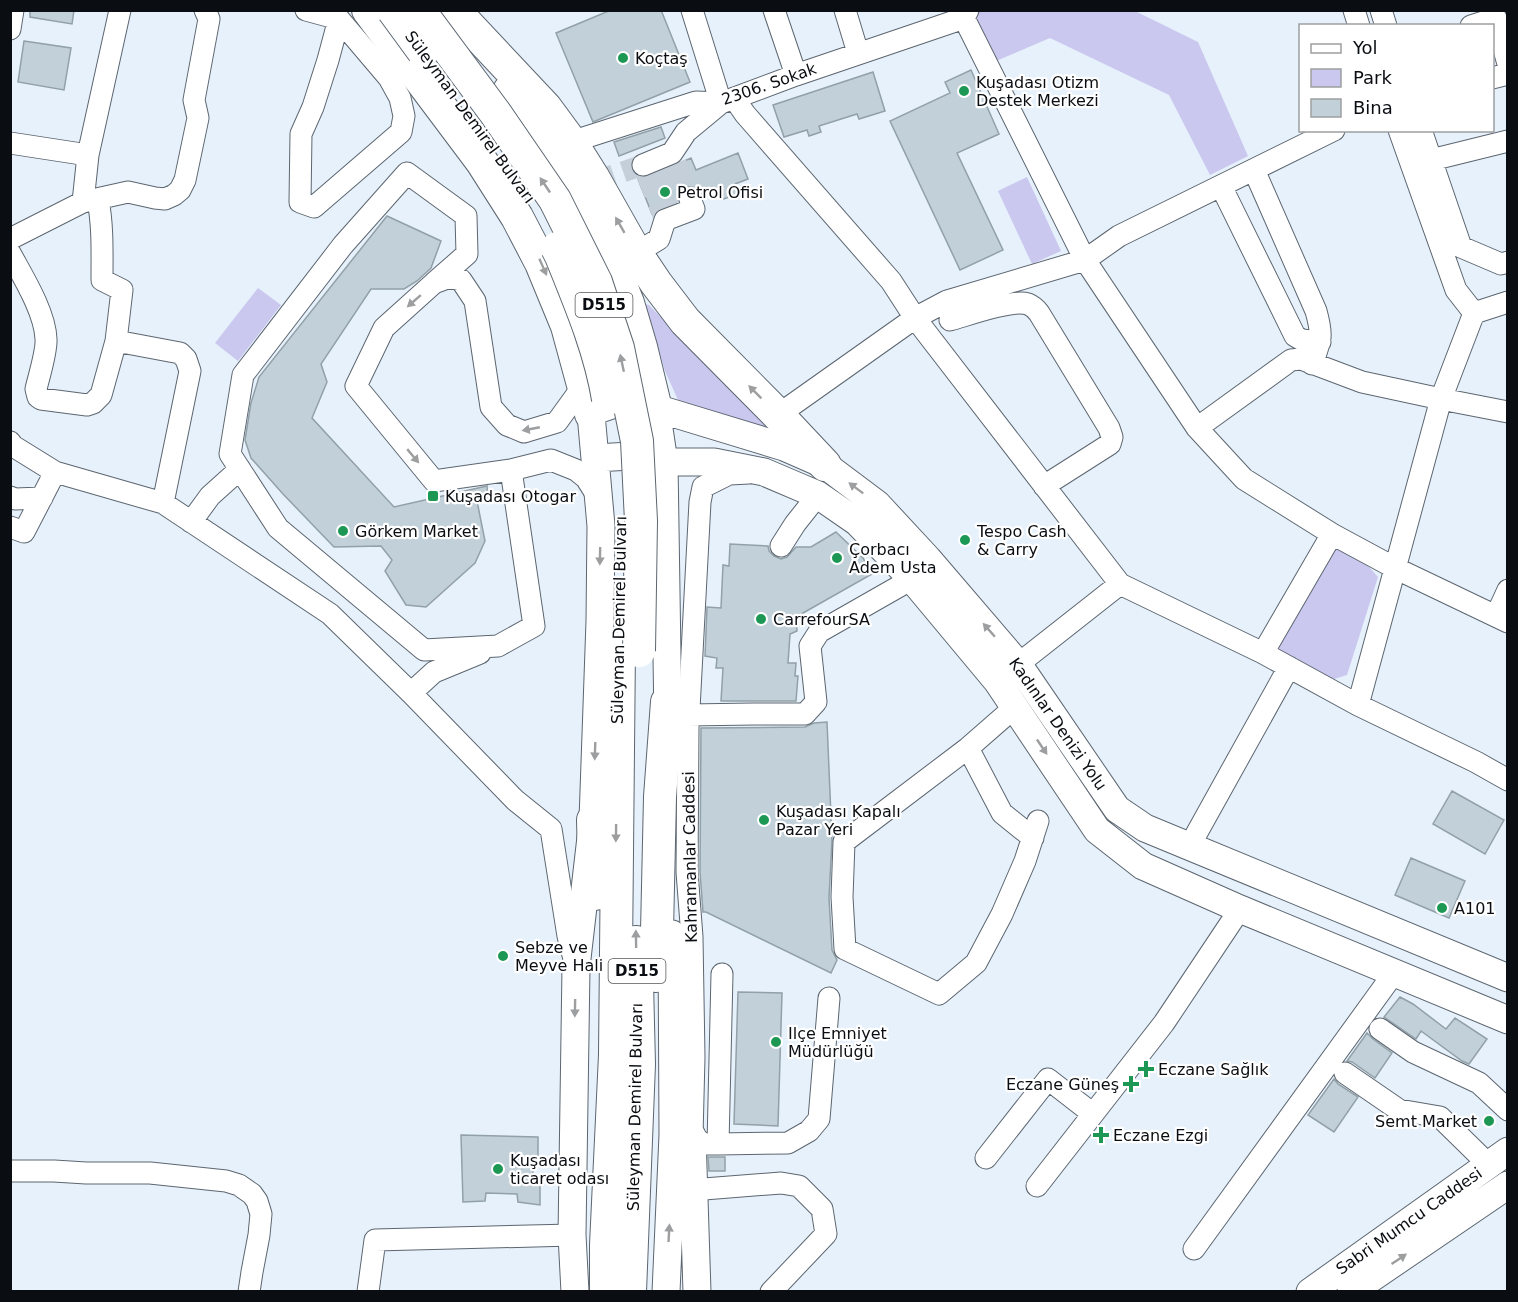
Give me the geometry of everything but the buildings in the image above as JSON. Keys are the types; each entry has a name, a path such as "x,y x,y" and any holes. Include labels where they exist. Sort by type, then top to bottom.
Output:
{"highway":[{"name":"Süleyman Demirel Bulvarı","path":"393,10 479,125 533,206 561,256 584,313 605,382 617,447 629,649 639,1064 630,1292"},
{"name":"Süleyman Demirel Bulvarı","path":"419,10 496,114 555,200 596,282 618,348 637,441 641,521 616,824 615,1055 606,1292"},
{"path":"453,10 546,108 593,177 636,253 685,321 825,465"},
{"path":"453,10 578,195 602,239 628,303 656,409"},
{"path":"354,15 482,162 517,217 542,263 567,326 592,416"},
{"path":"567,326 585,336 598,337 607,334 618,328 628,303"},
{"path":"647,1292 652,1211 660,797 677,708"},
{"path":"591,1292 589,1234 595,1084 597,945 593,820"}],"main road":[{"name":"Kadınlar Denizi Yolu","path":"592,416 602,407 623,402 636,402 784,447 825,465 877,504 928,559 1018,664 1117,809 1145,828 1508,978"},
{"path":"656,409 663,462 667,637 677,708 671,872 694,1138 693,1188 697,1292"},
{"path":"575,1292 572,1235 576,967 593,820 599,635 601,526 592,416"},
{"name":"Kadınlar Denizi Yolu","path":"595,456 630,456 663,462 726,464 764,472 818,495 857,522 912,579 997,681 1098,830 1143,866 1240,909 1508,1020"},
{"path":"664,509 674,480 690,471 726,464"},
{"path":"1117,809 1142,835 1218,872 1413,952 1508,994"},
{"path":"1098,830 1174,868 1508,1006"},
{"path":"666,1292 694,1138"},
{"name":"Sabri Mumcu Caddesi","path":"1310,1292 1498,1158"},
{"name":"Sabri Mumcu Caddesi","path":"1351,1292 1508,1185"}],"street":[{"path":"10,253 35,301 44,326 46,340 36,389 38,397 87,405 98,399 116,341 122,290 102,280 101,217 91,201 88,154 120,10"},
{"path":"10,239 91,201 128,192 165,199 180,190 185,180 198,118 194,100 209,19 205,10"},
{"path":"306,10 354,15"},
{"path":"692,10 728,100 745,114 891,281 915,318 1120,584 1263,653 1358,705 1508,780"},
{"path":"774,10 796,75"},
{"path":"845,10 858,53"},
{"path":"966,14 1085,260 1197,428 1244,478 1332,534 1395,568 1502,619 1508,590"},
{"name":"2306. Sokak","path":"571,142 696,102 728,100 966,14"},
{"path":"354,15 400,98 404,116 401,132 314,207 300,202 301,134 325,70 354,15"},
{"path":"1499,23 1508,64"},
{"path":"662,162 686,132 728,100"},
{"path":"778,415 915,318 947,301 1085,260 1119,236 1331,132"},
{"path":"1400,132 1456,290 1474,313"},
{"path":"1422,132 1461,247 1501,264 1508,262"},
{"path":"1431,160 1508,141"},
{"path":"10,143 88,154"},
{"path":"1254,170 1316,311 1321,329 1320,342 1312,364"},
{"path":"434,672 424,650 278,528 230,454 243,375 343,245 407,173 466,216 467,254 490,407 507,425 524,432 578,417 592,416"},
{"path":"1221,186 1295,336 1302,340 1320,342"},
{"path":"636,253 659,239 665,220 682,206"},
{"path":"467,254 384,328 356,386 434,481 511,470 551,460 595,456"},
{"path":"434,284 450,277 461,280 475,301"},
{"path":"1474,313 1508,302"},
{"path":"950,320 1010,304 1021,303 1032,306 1039,313 1109,428 1112,437 1110,444 1044,486"},
{"path":"1358,705 1441,399 1474,313"},
{"path":"116,341 180,353 186,359 190,371 163,503"},
{"path":"1197,428 1291,360 1301,359 1362,382 1508,412"},
{"path":"557,422 578,393 582,377"},
{"path":"10,442 12,446 55,472 163,503 330,614 515,800 551,829 568,936 576,967"},
{"path":"551,460 576,470 586,478 598,497 601,526"},
{"path":"191,522 210,496 240,469"},
{"path":"411,693 434,672 498,646 534,626 511,470"},
{"path":"10,527 24,532 55,472"},
{"path":"764,472 729,474 703,487 700,502 695,617 677,708 805,714 816,702 810,646 819,632 912,579"},
{"path":"782,546 788,523 818,495"},
{"path":"10,497 15,499 42,498"},
{"path":"1263,653 1332,534"},
{"path":"997,681 1120,584"},
{"path":"424,650 498,646"},
{"path":"1189,847 1289,667"},
{"path":"968,748 1002,813 1035,829 1025,861 1002,914 976,963 939,994 845,948 842,897 844,842 968,748 1016,707"},
{"path":"1037,1185 1164,1023 1240,909"},
{"path":"1194,1249 1395,973"},
{"path":"722,974 694,1138 788,1143 809,1131 819,1119 829,998"},
{"path":"1380,1029 1413,1053 1479,1083 1508,1110"},
{"path":"1345,1073 1399,1110 1440,1117 1498,1158"},
{"path":"986,1158 1048,1079 1093,1114"},
{"path":"10,1171 150,1173 226,1181 239,1185 252,1194 261,1214 249,1292"},
{"path":"693,1188 781,1183 799,1186 822,1209 826,1234 784,1287"},
{"path":"368,1292 375,1240 572,1235"}],"green space":[{"path":"973,11 1135,11 1198,42 1248,156 1210,175 1169,95 1050,38 996,61"},
{"path":"1027,177 1061,251 1032,264 998,191"},
{"path":"258,288 281,305 238,361 215,343"},
{"path":"645,304 649,305 767,428 678,400 665,371"},
{"path":"1342,547 1369,567 1378,577 1347,675 1331,680 1275,647 1329,551"}],"tunnel":[{"path":"676,163 690,199"},
{"path":"593,177 608,177 643,165 665,220"},
{"path":"662,169 676,205"}],"place":[{"name":"Koçtaş","path":"623,58"},
{"name":"Kuşadası Otizm Destek Merkezi","path":"964,91"},
{"name":"Petrol Ofisi","path":"665,192"},
{"name":"Kuşadası Otogar","path":"433,496"},
{"name":"Görkem Market","path":"343,531"},
{"name":"Tespo Cash & Carry","path":"965,540"},
{"name":"Çorbacı Adem Usta","path":"837,558"},
{"name":"CarrefourSA","path":"761,619"},
{"name":"Kuşadası Kapalı Pazar Yeri","path":"764,820"},
{"name":"A101","path":"1442,908"},
{"name":"Sebze ve Meyve Hali","path":"503,956"},
{"name":"Ilçe Emniyet Müdürlüğü","path":"776,1042"},
{"name":"Eczane Sağlık","path":"1146,1069"},
{"name":"Eczane Güneş","path":"1131,1084"},
{"name":"Semt Market","path":"1489,1121"},
{"name":"Eczane Ezgi","path":"1101,1135"},
{"name":"Kuşadası ticaret odası","path":"498,1169"}]}
